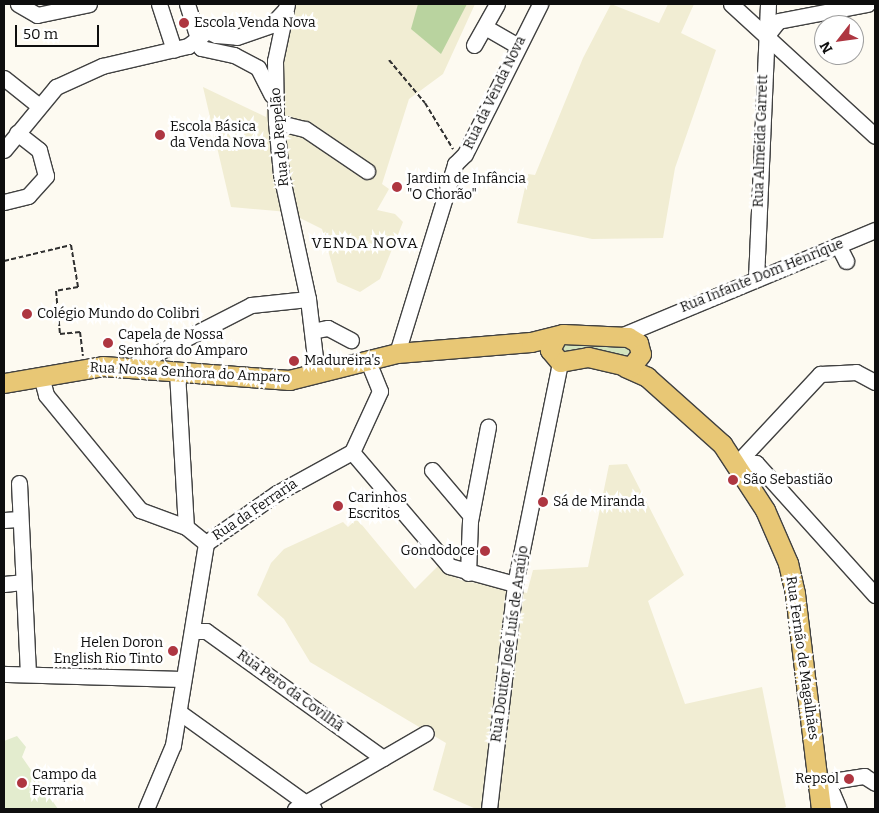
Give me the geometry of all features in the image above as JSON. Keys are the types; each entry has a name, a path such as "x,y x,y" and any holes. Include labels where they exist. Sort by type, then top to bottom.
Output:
{"main road":[{"path":"396,353 531,342 557,336 618,337 634,339 635,358 588,356 556,359 531,342"},
{"path":"556,359 550,344 557,336"},
{"name":"Rua Nossa Senhora do Amparo","path":"4,383 85,368 128,368 289,380 396,353"},
{"name":"Rua Fernão de Magalhães","path":"635,358 647,377 706,428 737,463 765,510 788,563 823,782 821,809"}],"street":[{"path":"18,4 37,15 89,4"},
{"path":"159,4 177,50"},
{"path":"187,4 193,21 204,41 258,68 276,117 305,130 367,171"},
{"path":"474,45 497,4"},
{"name":"Rua da Venda Nova","path":"396,353 460,160 540,4"},
{"path":"730,4 768,34 875,136"},
{"name":"Rua Almeida Garrett","path":"756,279 768,4"},
{"path":"768,34 778,21 867,4"},
{"path":"4,150 38,105 80,73 177,50 204,41 237,37 272,25 287,5"},
{"name":"Rua do Repelão","path":"287,5 275,61 276,117 281,174 308,299 317,374"},
{"path":"485,27 518,46"},
{"path":"260,29 271,31 279,44"},
{"path":"258,68 275,61"},
{"path":"4,78 38,105"},
{"path":"4,202 28,196 46,176 39,150 17,133"},
{"name":"Rua Infante Dom Henrique","path":"618,337 875,230"},
{"path":"838,245 846,262"},
{"path":"128,368 251,305 308,299"},
{"path":"635,358 650,323"},
{"path":"312,331 328,328 351,340"},
{"name":"Rua Doutor José Luís de Araújo","path":"489,809 516,584 556,359"},
{"path":"368,361 380,392 352,452 449,566 468,573 516,584"},
{"path":"177,372 186,527"},
{"path":"737,463 820,374 856,372 875,382"},
{"path":"41,376 46,395 140,510 186,527 206,544"},
{"path":"468,573 472,516 488,427"},
{"name":"Rua da Ferraria","path":"146,809 173,745 183,679 194,632 206,544 277,493 352,452"},
{"path":"737,463 756,463 875,595"},
{"path":"432,470 472,516"},
{"path":"19,483 22,582 28,674"},
{"path":"4,520 20,519"},
{"path":"4,584 22,582"},
{"name":"Rua Pero da Covilhã","path":"194,632 206,631 383,758"},
{"path":"4,674 183,679"},
{"path":"179,712 305,807 426,733"},
{"path":"839,809 823,782 864,776 875,784"}],"path":[{"path":"389,60 425,103 460,160"},
{"path":"4,261 71,245 78,287 56,291 60,334 80,332 85,368"}],"shaded area":[{"path":"281,4 475,4 443,74 409,99 382,184 389,189 377,210 395,214 403,222 380,279 360,292 337,282 322,229 288,212 231,207 203,87 266,117"},
{"path":"611,4 659,23 668,4 694,4 681,33 716,50 675,168 663,238 592,239 517,223 528,174 535,175 583,58"},
{"path":"627,464 684,575 648,601 685,704 762,687 786,807 781,809 476,809 433,790 446,743 310,662 284,619 257,595 271,563 284,549 343,522 348,527 357,519 415,589 438,566 460,580 527,593 533,570 588,567 609,465"}],"green space":[{"path":"418,4 467,4 441,54 411,29"},
{"path":"564,344 625,346 630,352 624,357 586,347 564,353"},
{"name":"Campo da Ferraria","path":"17,736 26,747 22,757 58,809 4,809 4,741"}],"place":[{"name":"Escola Venda Nova","path":"184,23"},
{"name":"Escola Básica da Venda Nova","path":"160,135"},
{"name":"Jardim de Infância \"O Chorão\"","path":"397,187"},
{"name":"Colégio Mundo do Colibri","path":"27,314"},
{"name":"Capela de Nossa Senhora do Amparo","path":"108,343"},
{"name":"Madureira's","path":"294,361"},
{"name":"São Sebastião","path":"733,480"},
{"name":"Sá de Miranda","path":"543,502"},
{"name":"Carinhos Escritos","path":"338,506"},
{"name":"Gondodoce","path":"485,551"},
{"name":"Helen Doron English Rio Tinto","path":"173,651"},
{"name":"Repsol","path":"849,779"},
{"name":"Campo da Ferraria","path":"22,783"}],"district":[{"name":"VENDA NOVA","path":"365,244"}]}
